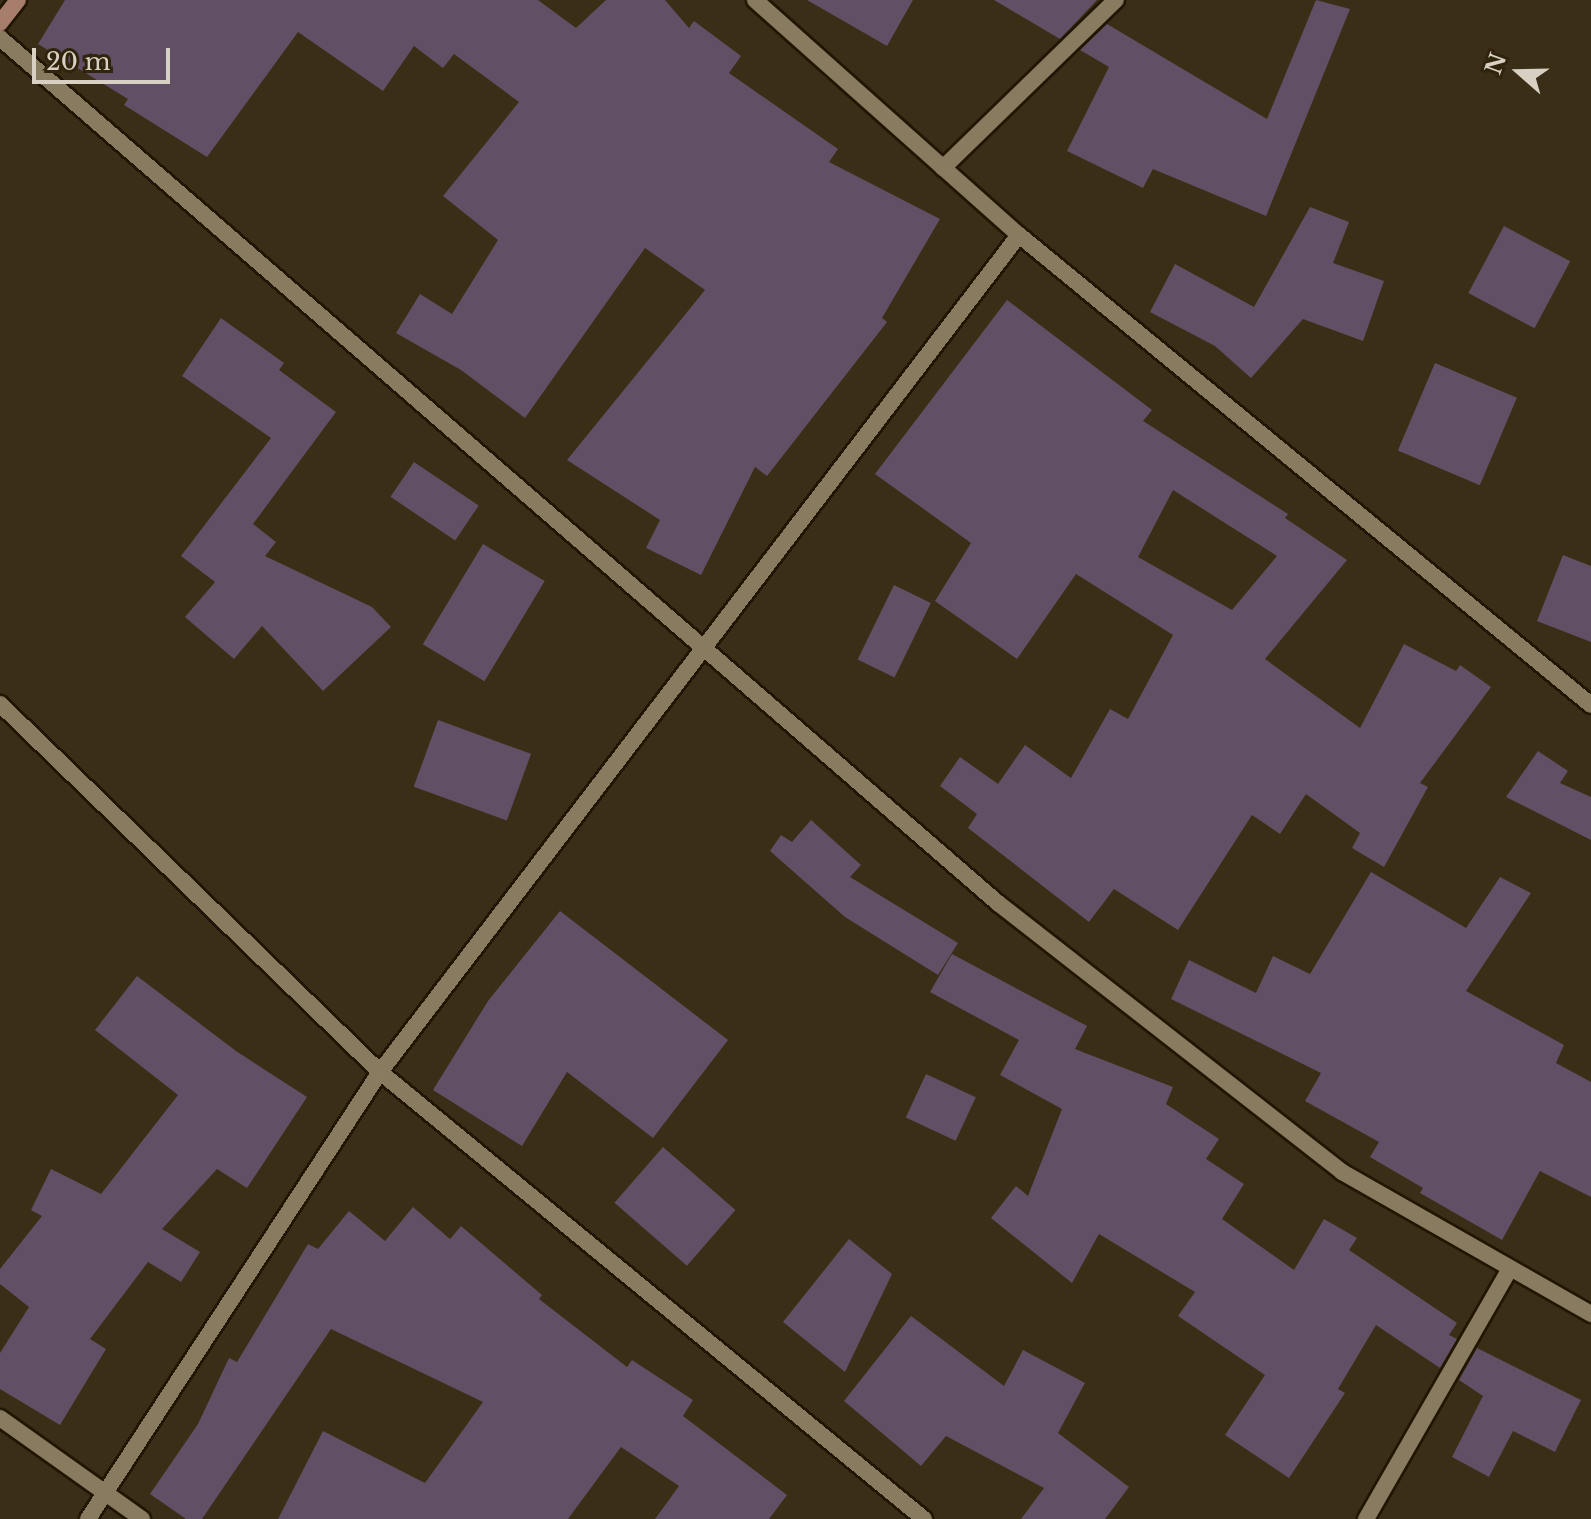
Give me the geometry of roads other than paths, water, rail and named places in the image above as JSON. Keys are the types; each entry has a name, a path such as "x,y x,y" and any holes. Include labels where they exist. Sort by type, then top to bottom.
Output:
{"street":[{"path":"0,23 18,0"},
{"path":"755,0 1019,235 1591,705"},
{"path":"943,168 1116,0"},
{"path":"0,38 704,653 998,903 1342,1172 1509,1270 1591,1314"},
{"path":"88,1519 380,1072 704,653 1019,235"},
{"path":"0,704 380,1072 924,1519"},
{"path":"1366,1519 1509,1270"},
{"path":"0,1418 142,1519"}]}
